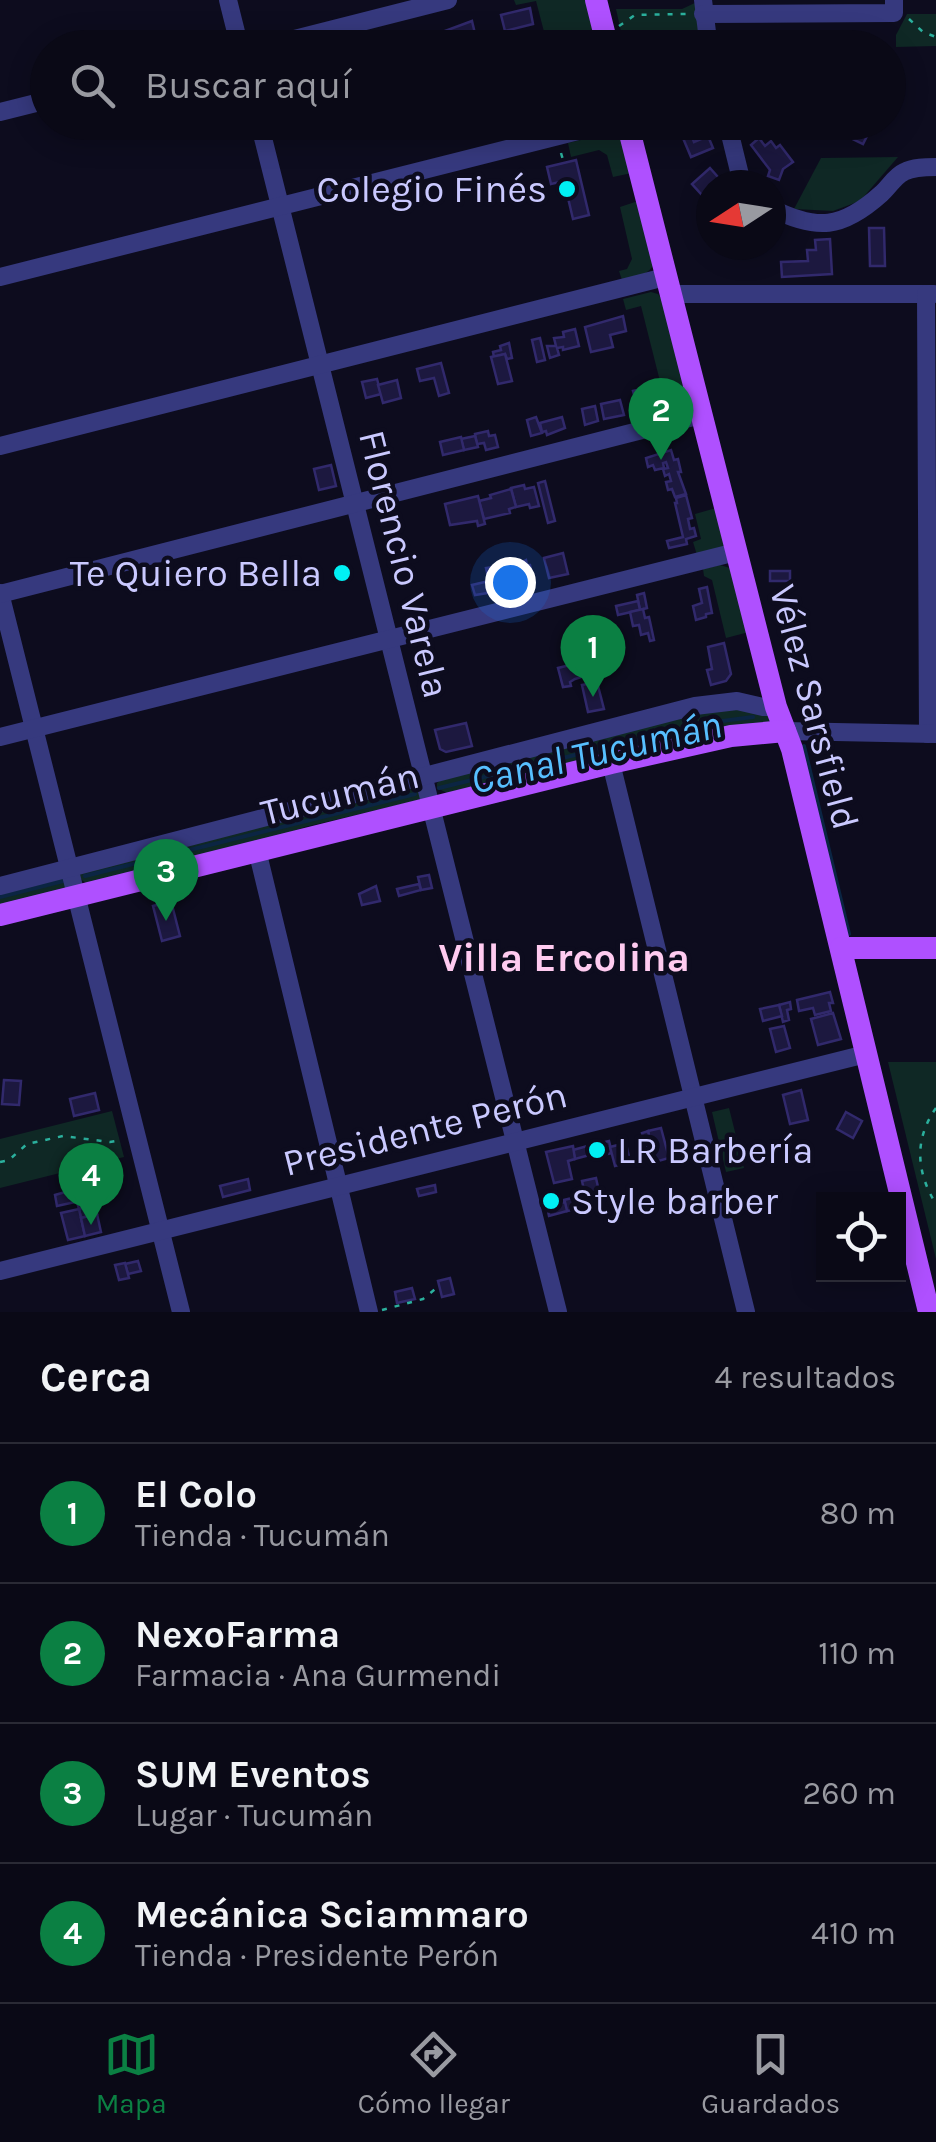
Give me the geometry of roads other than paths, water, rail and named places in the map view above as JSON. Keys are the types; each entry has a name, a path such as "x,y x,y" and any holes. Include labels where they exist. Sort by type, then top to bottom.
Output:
{"main road":[{"path":"596,0 604,30"},
{"name":"Vélez Sarsfield","path":"632,140 773,696 792,749 929,1312"},
{"name":"Tucumán","path":"0,915 611,763 731,736 785,731"},
{"path":"841,948 936,948"}],"street":[{"path":"228,0 236,30"},
{"path":"330,30 448,0"},
{"path":"703,7 894,6"},
{"path":"0,112 30,104"},
{"name":"Florencio Varela","path":"264,140 558,1312"},
{"path":"0,277 542,140"},
{"path":"731,140 739,170"},
{"path":"786,214 806,223 847,219 866,208 901,173 936,166"},
{"path":"0,446 320,364 668,286 931,294 932,734"},
{"path":"182,1312 0,594 701,415"},
{"path":"0,737 736,552"},
{"name":"Tucumán","path":"0,886 695,706 737,701 762,707 773,696"},
{"name":"Tucumán","path":"785,731 932,734"},
{"path":"611,763 746,1312"},
{"path":"257,850 371,1312"},
{"name":"Presidente Perón","path":"0,1271 866,1054"}],"waterway":[{"name":"Canal Tucumán","path":"439,788 707,723 753,717"},
{"path":"804,746 849,934"},
{"name":"Canal Tucumán","path":"85,876 415,794"},
{"name":"Canal Tucumán","path":"0,897 63,881"}],"place":[{"name":"Colegio Finés","path":"567,189"},
{"name":"NexoFarma","path":"661,460"},
{"name":"Te Quiero Bella","path":"342,573"},
{"name":"El Colo","path":"593,697"},
{"name":"SUM Eventos","path":"166,921"},
{"name":"LR Barbería","path":"597,1150"},
{"name":"Style barber","path":"551,1201"},
{"name":"Mecánica Sciammaro","path":"91,1225"}],"district":[{"name":"Villa Ercolina","path":"564,957"}]}
